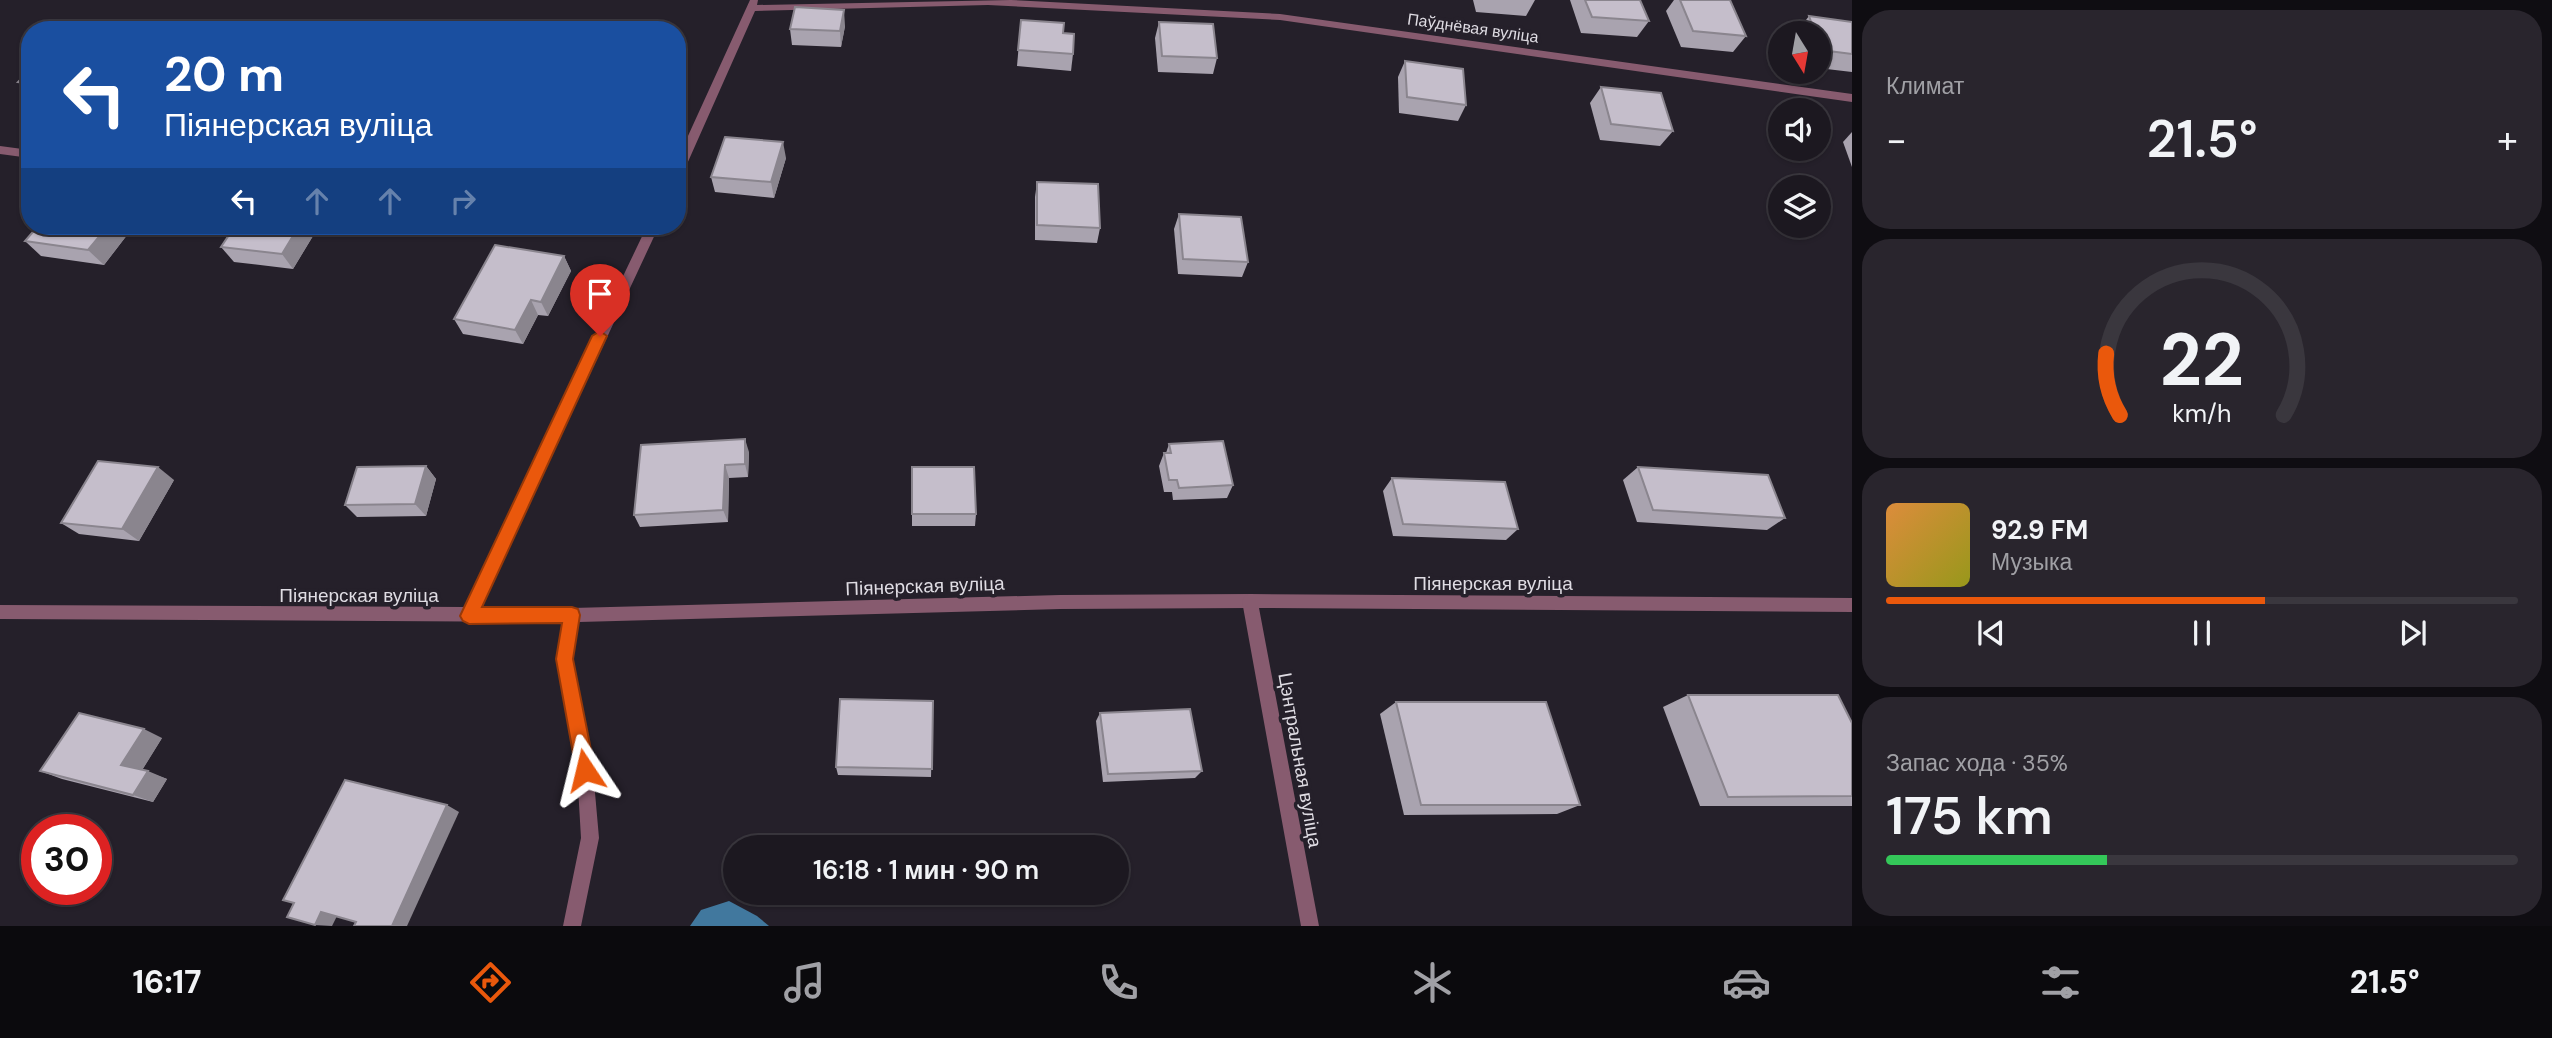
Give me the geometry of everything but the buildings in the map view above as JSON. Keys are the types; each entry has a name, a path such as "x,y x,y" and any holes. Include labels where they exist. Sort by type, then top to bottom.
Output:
{"street":[{"name":"Паўднёвая вуліца","path":"753,4 988,2 1280,17 1852,98"},
{"path":"686,153 753,4"},
{"path":"0,150 21,152"},
{"path":"469,616 649,235"},
{"name":"Піянерская вуліца","path":"0,612 469,616 1060,602 1250,601 1852,605"},
{"name":"Цэнтральная вуліца","path":"1250,601 1310,926"},
{"path":"572,615 565,659 585,770 590,838 572,926"}],"water":[{"path":"723,903 736,905 769,926 690,926 701,910"}],"route":[{"path":"585,770 565,659 572,615 469,616 600,336"}]}
